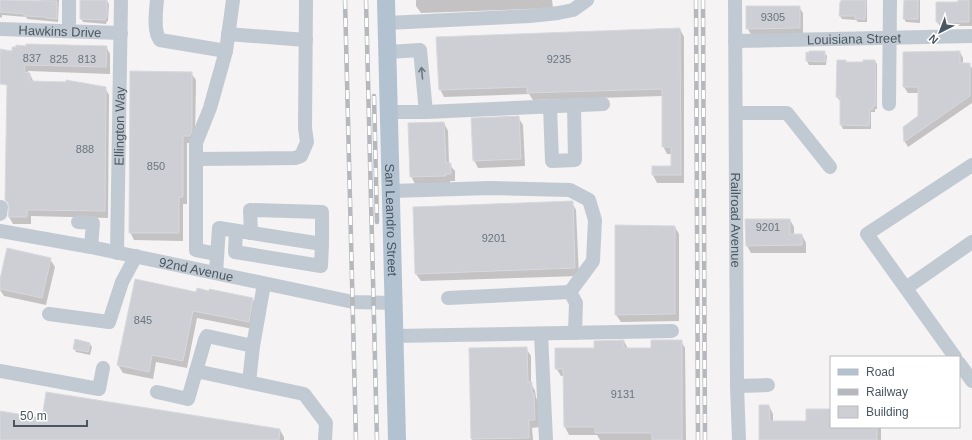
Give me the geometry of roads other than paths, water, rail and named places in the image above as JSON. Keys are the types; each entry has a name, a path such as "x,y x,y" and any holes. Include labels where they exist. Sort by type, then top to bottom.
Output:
{"main road":[{"name":"San Leandro Street","path":"386,0 397,440"}],"street":[{"path":"69,0 69,31"},
{"name":"Ellington Way","path":"118,253 121,0"},
{"path":"157,0 157,30 160,40 226,51"},
{"path":"217,254 196,250 196,143 210,108 226,51 233,0"},
{"path":"196,159 295,158 301,156 307,142 305,128 306,0"},
{"path":"387,23 530,16 558,13 573,10 587,0"},
{"name":"Railroad Avenue","path":"735,0 737,386 739,440"},
{"path":"889,104 890,0"},
{"name":"Hawkins Drive","path":"0,29 120,33"},
{"path":"228,34 306,40"},
{"name":"Louisiana Street","path":"735,41 972,36"},
{"path":"388,52 420,50 426,112"},
{"path":"389,112 426,112 603,104"},
{"path":"550,106 552,161 575,160 574,106"},
{"path":"736,113 787,113 830,167"},
{"path":"954,356 867,234 972,165"},
{"path":"391,191 491,188 570,190 589,200 595,220 593,261 570,292"},
{"path":"0,207 0,214"},
{"path":"236,231 235,252 321,266 322,212 250,210 250,233"},
{"path":"78,222 94,223 91,247"},
{"path":"216,273 219,228 322,244"},
{"name":"92nd Avenue","path":"0,231 136,256 353,302 394,303"},
{"path":"906,288 972,242"},
{"path":"49,314 109,322 122,282 136,256"},
{"path":"249,382 253,346 264,284"},
{"path":"448,298 570,292"},
{"path":"570,292 576,303 575,333"},
{"path":"394,336 672,331"},
{"path":"541,334 546,440"},
{"path":"157,392 188,399 207,336 253,346"},
{"path":"960,364 972,381"},
{"path":"0,371 100,389 103,368"},
{"path":"196,371 304,394 326,423 325,440"},
{"path":"737,386 768,385"}],"railway":[{"path":"345,0 356,440"},
{"path":"366,0 377,440"},
{"path":"696,0 698,440"},
{"path":"703,0 705,440"},
{"path":"374,96 377,222"}]}
